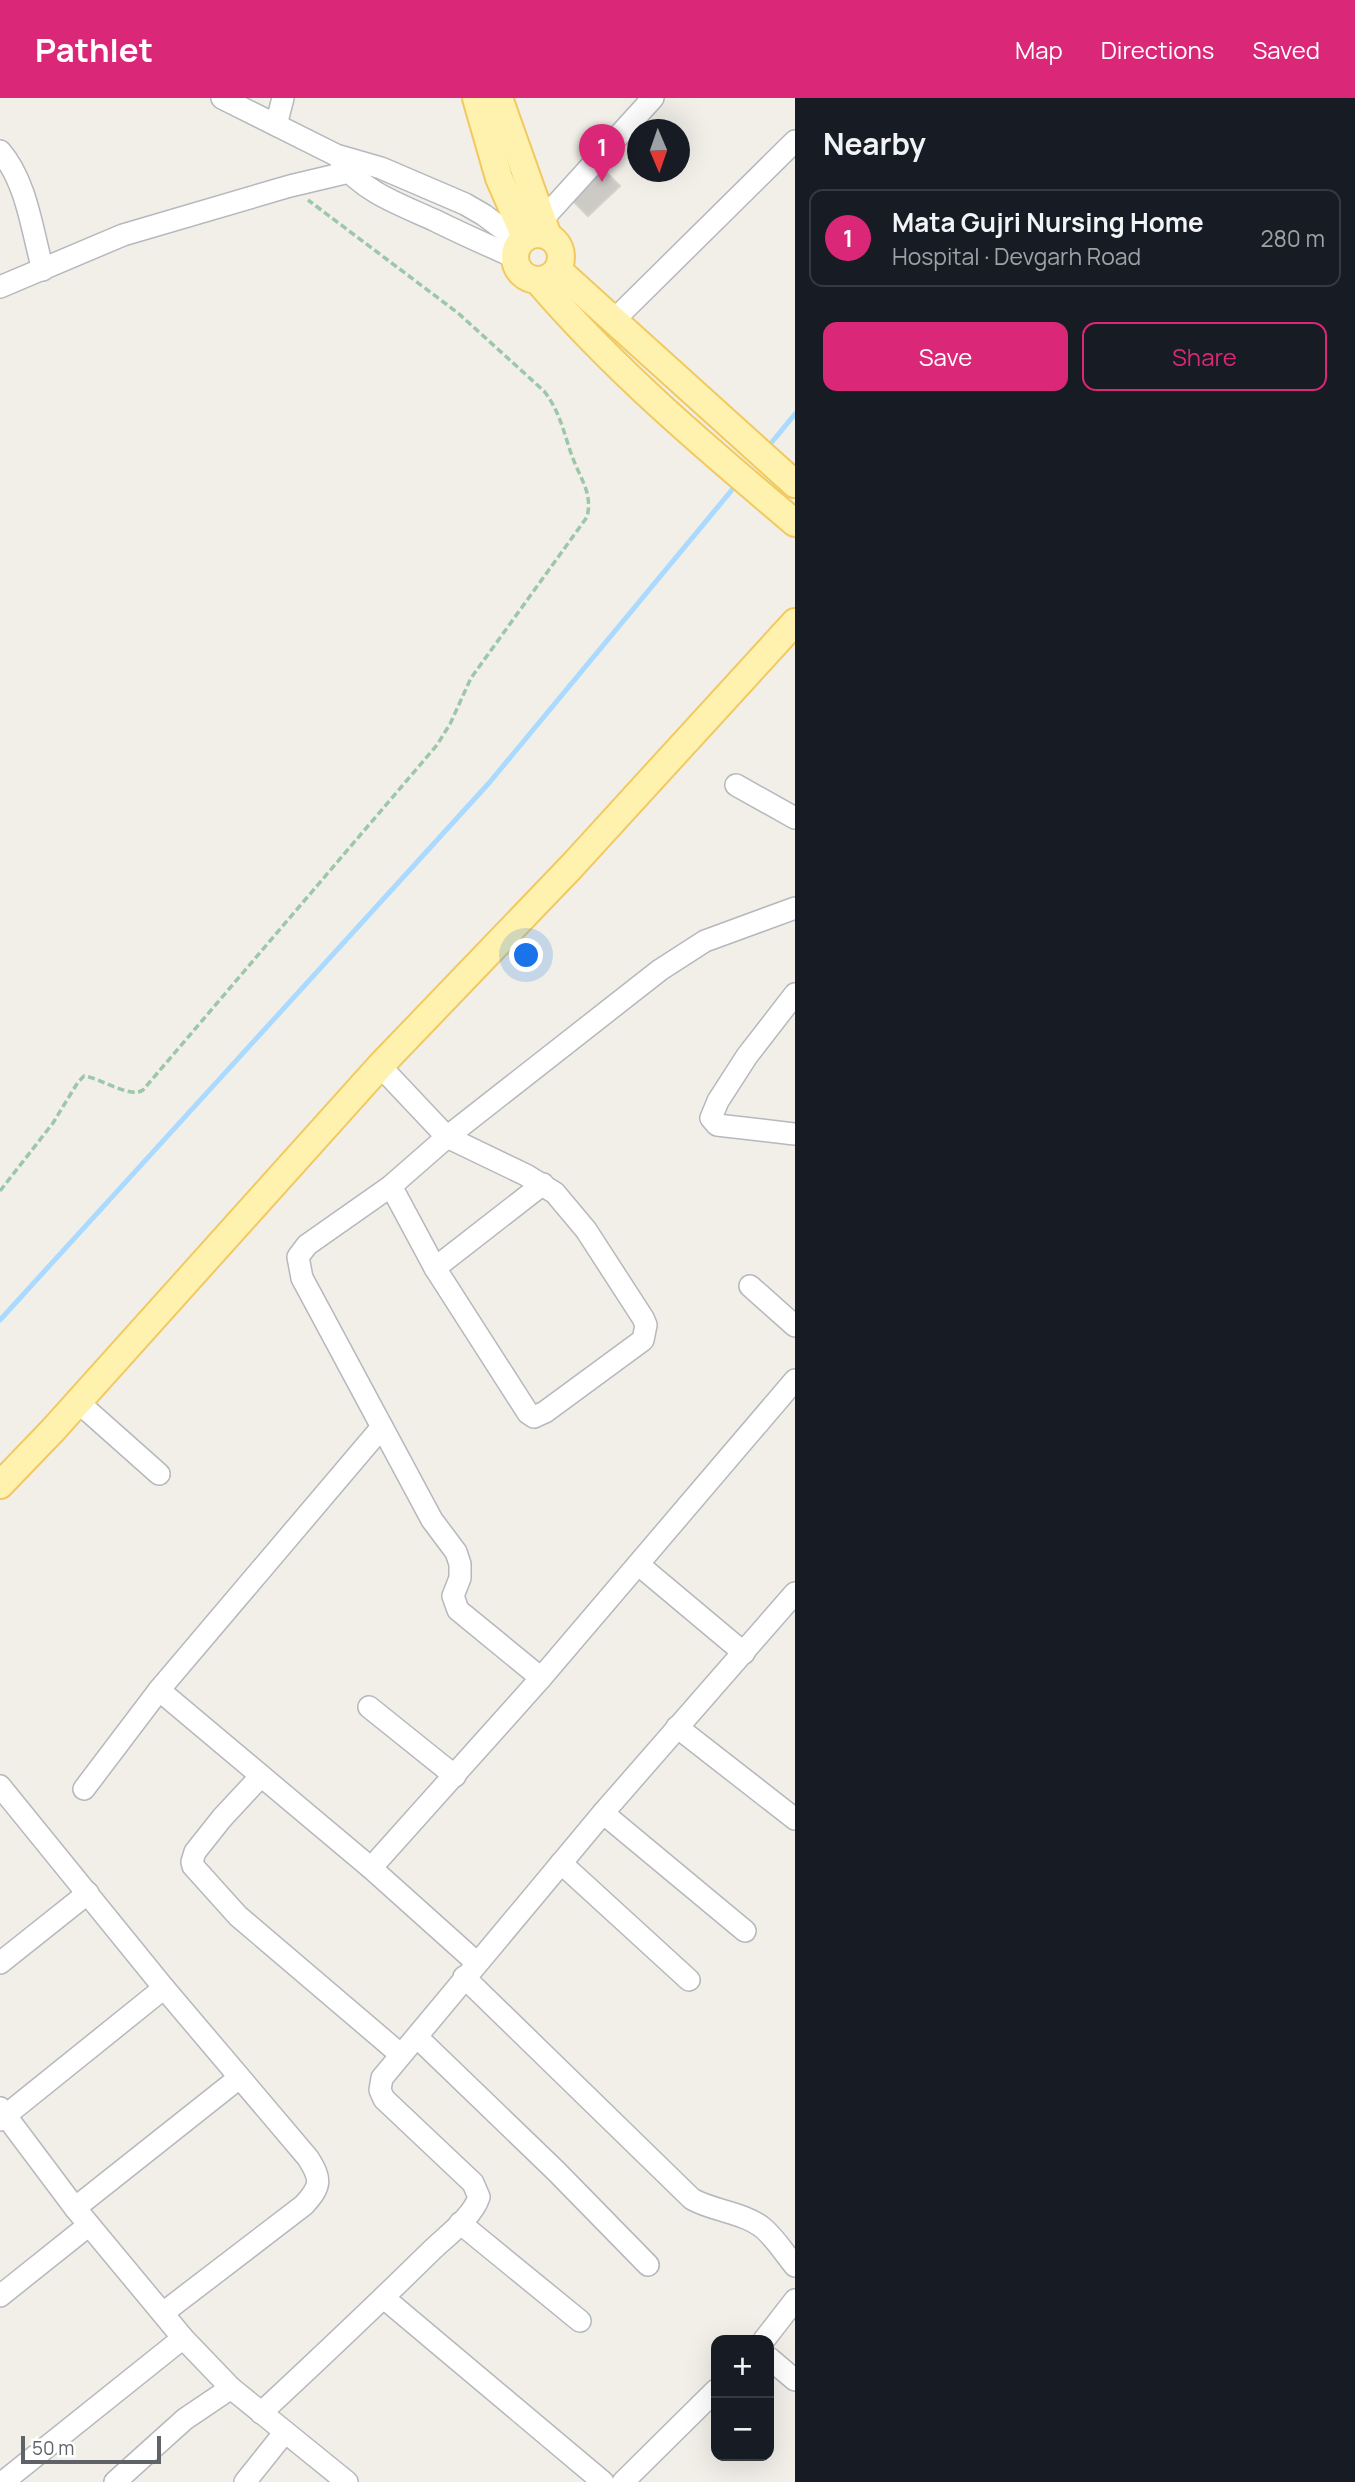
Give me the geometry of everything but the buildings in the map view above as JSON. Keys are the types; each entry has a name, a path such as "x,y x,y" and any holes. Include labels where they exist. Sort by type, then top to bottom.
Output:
{"main road":[{"path":"476,98 499,178 530,238 559,247 561,262 548,275"},
{"path":"499,98 530,238 518,271 524,276 548,275 615,319 795,484"},
{"path":"548,275 576,324 699,442 795,523"},
{"path":"0,1485 380,1066 572,866 795,622"}],"street":[{"path":"276,125 283,98"},
{"path":"229,100 342,163 381,168 436,190 530,238 653,98"},
{"path":"615,319 795,141"},
{"path":"0,151 18,179 43,270"},
{"path":"0,287 123,235 290,186 342,163"},
{"path":"736,785 795,818"},
{"path":"541,1678 458,1610 453,1596 460,1578 460,1564 456,1552 432,1520 302,1278 298,1257 307,1245 391,1186 447,1137 660,970 705,941 795,908"},
{"path":"795,994 747,1056 718,1101 711,1118 717,1125 795,1134"},
{"path":"380,1066 447,1137 555,1193 586,1230 643,1318 646,1332 636,1347 545,1412 534,1416 523,1408 435,1268 391,1186"},
{"path":"435,1268 542,1184"},
{"path":"750,1286 795,1326"},
{"path":"371,1868 541,1678 795,1380"},
{"path":"78,1402 159,1474"},
{"path":"83,1789 159,1690 382,1427"},
{"path":"639,1564 744,1653"},
{"path":"261,2413 384,2298 477,2203 478,2190 384,2099 380,2090 382,2078 603,1813 795,1593"},
{"path":"159,1690 371,1868 692,2199 703,2206 749,2220 763,2228 795,2266"},
{"path":"369,1707 455,1776"},
{"path":"677,1727 795,1819"},
{"path":"261,1776 195,1852 193,1866 238,1916 400,2054"},
{"path":"3,1796 88,1893 316,2171 319,2181 315,2193 304,2205 163,2313"},
{"path":"603,1813 745,1931"},
{"path":"561,1863 689,1980"},
{"path":"0,1963 88,1893"},
{"path":"164,1987 2,2114 75,2208 183,2338 232,2388 347,2482"},
{"path":"417,2037 556,2171 648,2265"},
{"path":"75,2208 239,2078"},
{"path":"460,2223 580,2321"},
{"path":"0,2296 89,2225"},
{"path":"384,2298 603,2482"},
{"path":"768,2335 795,2300"},
{"path":"4,2482 183,2338"},
{"path":"774,2362 795,2380"},
{"path":"114,2482 186,2419 232,2388"},
{"path":"623,2482 711,2395"},
{"path":"245,2482 285,2432"}],"path":[{"path":"0,1191 53,1123 84,1076 103,1080 131,1094 138,1094 142,1090 436,746 450,724 471,678 587,517 589,497 585,483 576,466 564,426 555,406 544,391 458,313 290,186"}],"waterway":[{"path":"767,448 795,414"},
{"path":"0,1320 489,783 736,485"}],"place":[{"name":"Mata Gujri Nursing Home","path":"602,182"}]}
